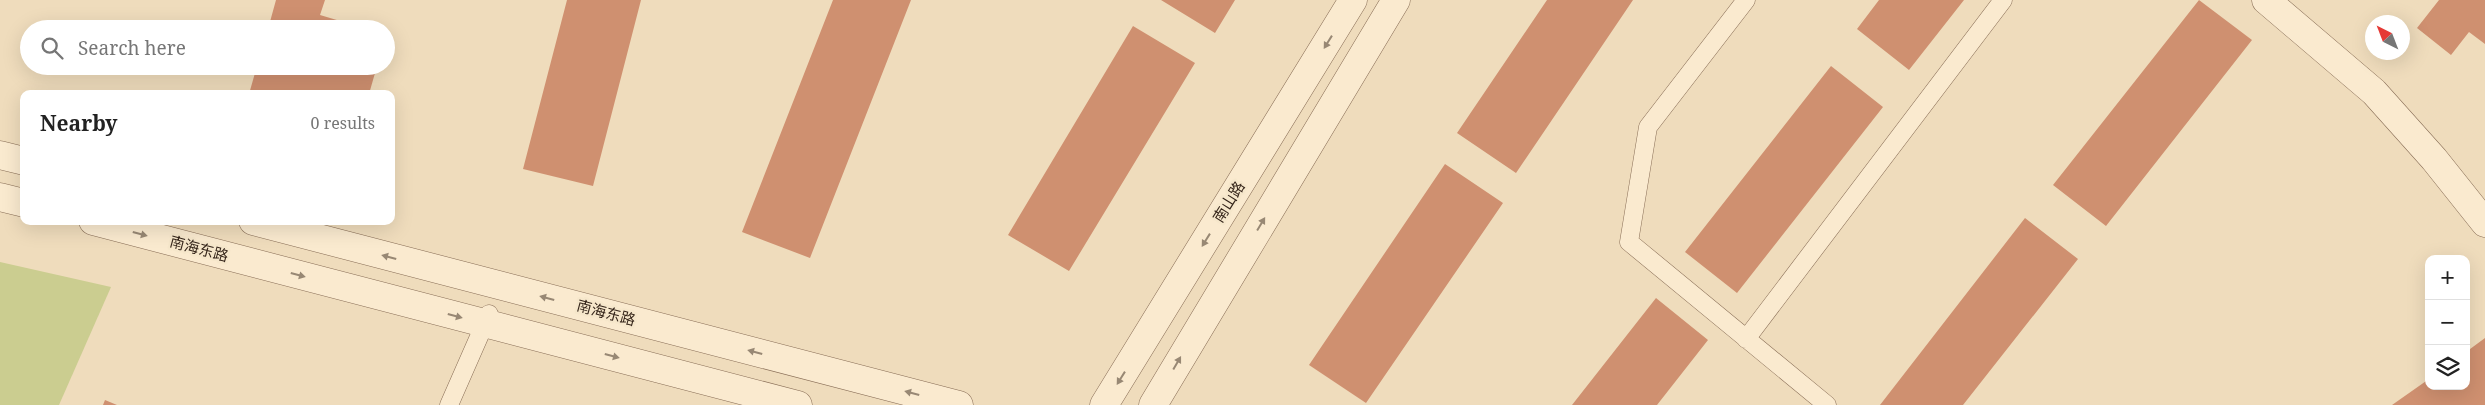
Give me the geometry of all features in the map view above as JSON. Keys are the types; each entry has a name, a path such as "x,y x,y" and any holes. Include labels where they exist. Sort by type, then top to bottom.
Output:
{"street":[{"name":"南山路","path":"1104,405 1353,0"},
{"path":"1153,405 1396,0"},
{"path":"2266,0 2374,92 2434,159 2485,223"},
{"path":"0,155 20,161"},
{"path":"0,197 20,202"},
{"name":"南海东路","path":"108,225 798,405"},
{"name":"南海东路","path":"269,225 959,405"}],"lane":[{"path":"1746,0 1648,127 1629,242 1827,405"},
{"path":"1746,338 2003,0"},
{"path":"449,405 488,314"}],"green space":[{"path":"0,262 111,287 59,405 0,405"}],"building":[{"path":"276,0 325,0 320,15 337,20 270,20"},
{"path":"567,0 641,0 593,186 523,169"},
{"path":"833,0 911,0 810,258 742,232"},
{"path":"1161,0 1235,0 1215,33"},
{"path":"1547,0 1633,0 1516,173 1457,133"},
{"path":"1879,0 1964,0 1909,70 1857,29"},
{"path":"2199,0 2252,40 2106,226 2053,185"},
{"path":"2439,0 2485,0 2485,44 2469,32 2451,55 2417,28"},
{"path":"1133,26 1195,63 1069,271 1008,235"},
{"path":"1831,66 1883,107 1737,293 1685,252"},
{"path":"254,75 374,75 370,90 250,90"},
{"path":"1445,164 1503,203 1366,403 1309,365"},
{"path":"2025,218 2078,259 1963,405 1880,405"},
{"path":"1656,298 1708,340 1657,405 1572,405"},
{"path":"2485,338 2485,405 2392,405 2425,382 2425,390 2470,390 2470,349"},
{"path":"105,400 117,405 103,405"}]}
